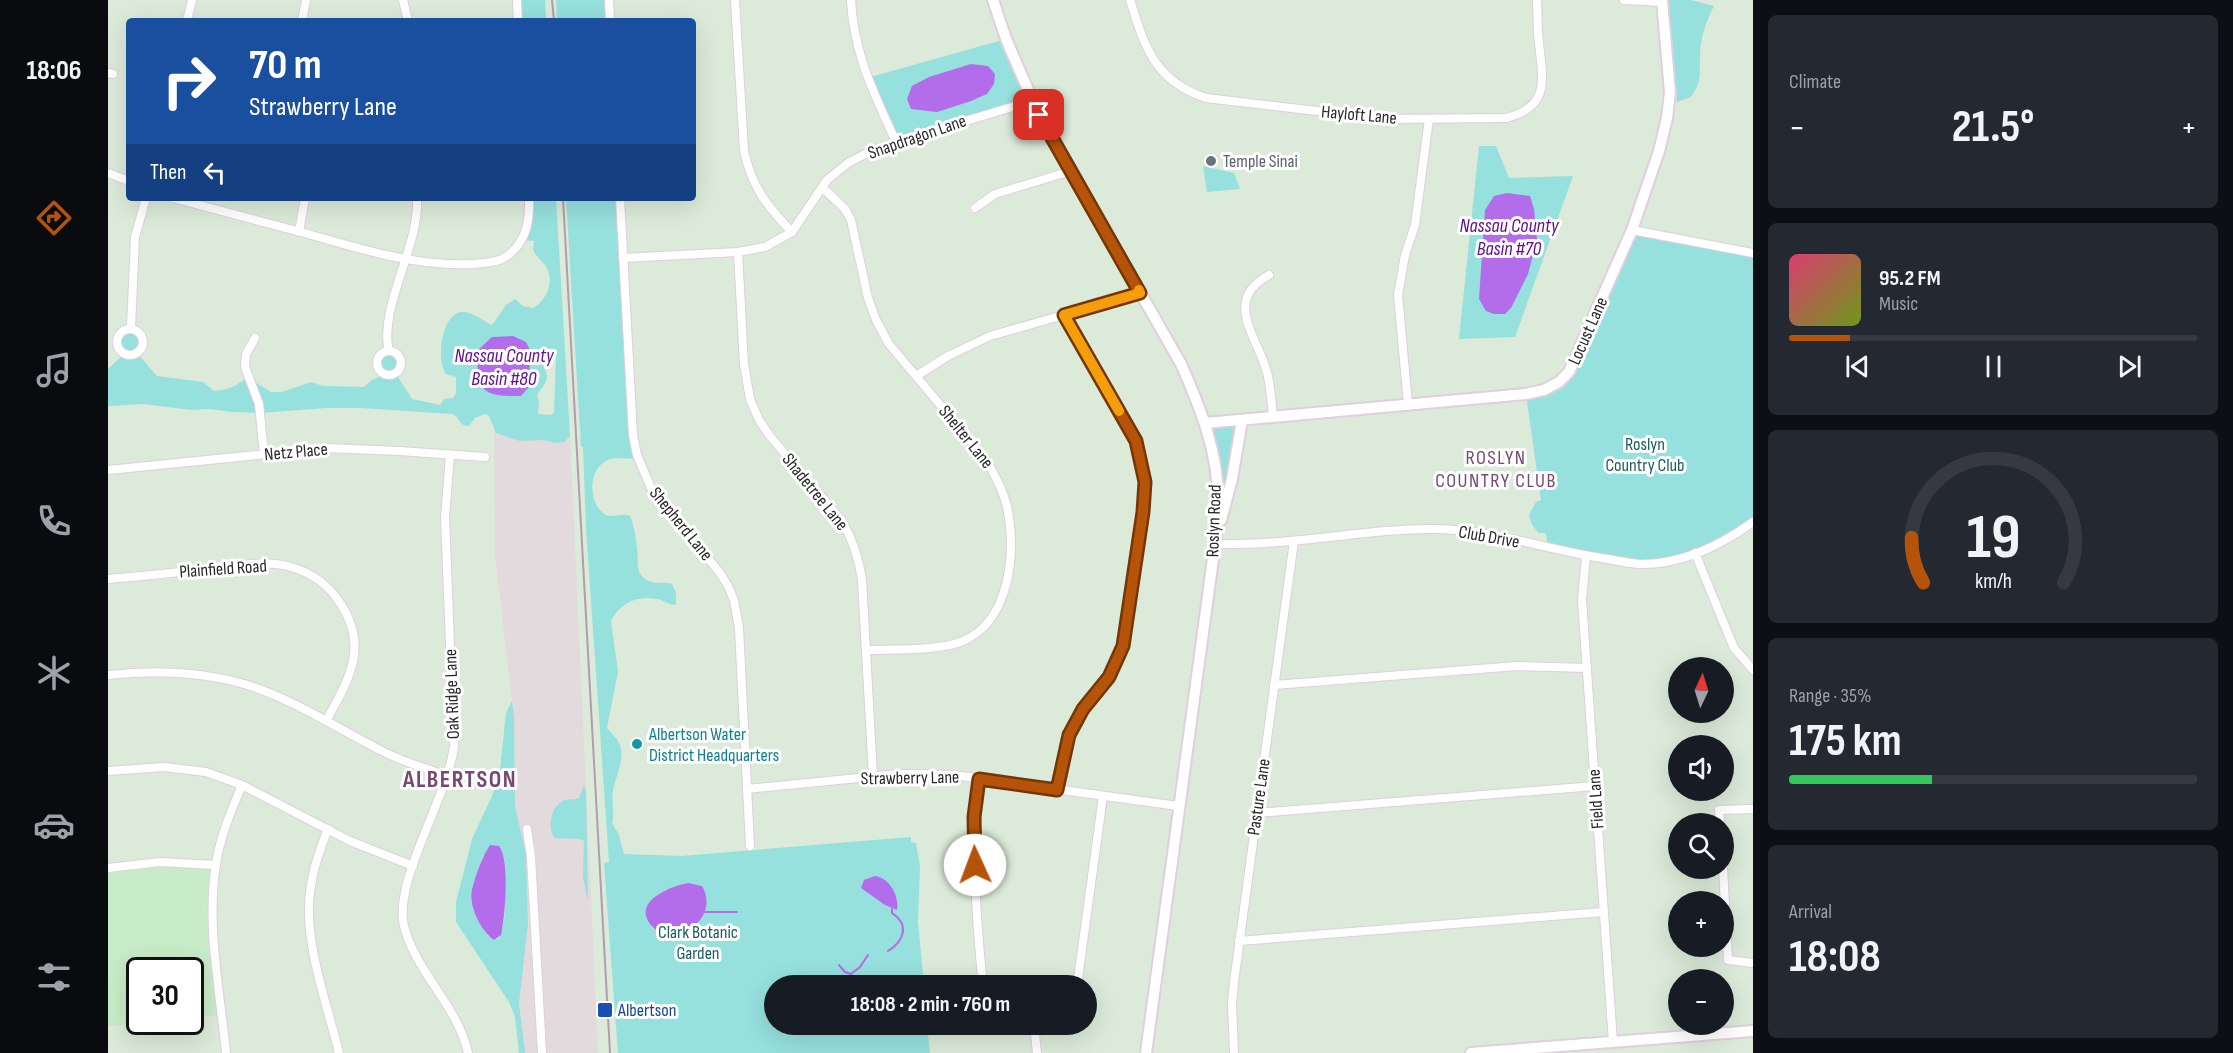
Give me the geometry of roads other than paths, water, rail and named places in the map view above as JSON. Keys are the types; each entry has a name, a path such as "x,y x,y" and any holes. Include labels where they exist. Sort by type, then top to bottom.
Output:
{"main road":[{"name":"Roslyn Road","path":"993,0 1006,39 1032,100 1181,364 1198,402 1217,482 1215,544 1146,1053"},
{"name":"Locust Lane","path":"1204,423 1526,394 1544,390 1559,382 1569,372 1580,350 1632,230 1659,151 1667,118 1670,92 1663,1"},
{"path":"1215,544 1232,479 1242,420"},
{"path":"1471,1053 1753,1031"}],"street":[{"path":"188,18 192,0"},
{"path":"303,18 306,0"},
{"path":"403,0 407,18"},
{"path":"517,0 518,18"},
{"path":"609,0 610,18"},
{"path":"735,0 744,150 748,172 756,190 792,232"},
{"path":"852,0 854,34 858,53 896,142"},
{"name":"Hayloft Lane","path":"1131,0 1152,60 1171,81 1193,94 1206,98 1355,117 1429,119 1506,118 1521,114 1534,105 1540,95 1543,80 1537,0"},
{"path":"1624,0 1663,1"},
{"name":"Snapdragon Lane","path":"623,258 738,252 765,247 792,232 822,187 848,163 896,142 1032,100"},
{"path":"1408,404 1398,295 1403,263 1415,225 1429,119"},
{"path":"975,208 995,194 1071,171"},
{"path":"108,173 126,180"},
{"name":"Shelter Lane","path":"822,187 845,208 851,220 868,298 876,320 889,344 984,457 1002,490 1011,537 1000,607 990,622 974,636 961,642 942,646 866,650"},
{"path":"131,328 135,237 145,201"},
{"path":"184,201 405,260 445,265 489,263 502,259 523,240 530,212 529,201"},
{"path":"299,232 304,201"},
{"path":"389,351 387,339 389,320 415,227 417,201"},
{"name":"Shepherd Lane","path":"620,201 633,435 637,455 643,474 651,488 720,573 734,600 739,628 750,846"},
{"path":"1632,230 1753,253 1753,248"},
{"name":"Shadetree Lane","path":"738,252 744,364 750,399 759,420 770,436 830,506 849,534 859,560 873,776"},
{"path":"1269,275 1261,279 1250,292 1245,302 1245,314 1247,327 1267,372 1273,416"},
{"path":"916,376 967,345 990,336 1140,293"},
{"path":"1057,790 1069,735 1083,709 1109,677 1123,646 1143,512 1145,482 1136,441 1064,315"},
{"path":"255,338 246,354 245,367 259,404 264,454"},
{"name":"Netz Place","path":"108,470 327,448 485,457"},
{"name":"Oak Ridge Lane","path":"450,454 445,517 455,737 448,776 413,866 402,912 405,928 416,955 456,1019 468,1053"},
{"name":"Club Drive","path":"1215,544 1263,544 1439,529 1488,535 1586,556 1639,564 1672,560 1695,554 1734,536 1753,522"},
{"name":"Pasture Lane","path":"1234,1053 1232,1004 1239,941 1294,541"},
{"path":"1695,554 1734,648 1753,670"},
{"name":"Field Lane","path":"1586,556 1582,600 1613,1042"},
{"name":"Plainfield Road","path":"108,579 256,565 293,567 321,581 335,595 344,609 352,629 355,651 351,673 326,721"},
{"path":"1274,685 1517,666 1587,668"},
{"path":"108,675 173,672 202,675 242,684 266,692 386,753 448,776"},
{"path":"108,771 164,767 191,769 242,785 360,845 413,866"},
{"name":"Strawberry Lane","path":"747,789 873,776 925,774 979,779 1178,806"},
{"path":"979,779 974,817 974,844 982,975"},
{"path":"226,1053 213,923 216,865 222,838 242,785"},
{"path":"1257,813 1595,786"},
{"path":"1079,975 1103,796"},
{"path":"1719,813 1719,810 1753,808"},
{"path":"328,829 313,873 309,922 313,950 339,1053"},
{"path":"527,829 531,857 542,1053"},
{"path":"108,868 160,862 216,865"},
{"path":"1724,879 1728,960 1753,963"},
{"path":"1239,941 1603,912"},
{"path":"1035,1035 1037,1053"}],"water":[{"path":"971,64 988,66 995,74 994,84 987,94 937,112 911,109 907,99 912,86 929,77"},
{"name":"Nassau County Basin #70","path":"1507,193 1530,196 1534,209 1537,239 1528,274 1511,308 1505,314 1494,314 1486,311 1479,299 1485,210 1494,196"},
{"name":"Nassau County Basin #80","path":"513,336 526,342 530,350 529,387 521,396 497,395 483,388 480,382 478,350 492,337"},
{"path":"490,845 499,846 505,863 506,876 503,927 501,935 494,940 476,917 471,895 477,872"},
{"path":"875,876 885,880 892,888 897,899 897,910 885,905 861,888 864,880"},
{"path":"688,883 702,886 706,896 703,915 691,929 662,939 647,919 648,904 670,888"}],"waterway":[{"path":"888,951 898,943 903,933 901,923 892,913 892,909"},
{"path":"704,912 737,912"},
{"path":"839,965 845,972 851,974 860,967 868,955"}],"railway":[{"path":"552,0 554,18"},
{"path":"563,201 610,1053"}],"place":[{"name":"Temple Sinai","path":"1211,161"},
{"name":"Albertson Water District Headquarters","path":"637,744"},
{"name":"Albertson","path":"605,1010"}],"district":[{"name":"ROSLYN COUNTRY CLUB","path":"1496,470"},
{"name":"ALBERTSON","path":"460,779"}],"park label":[{"name":"Roslyn Country Club","path":"1645,454"},
{"name":"Clark Botanic Garden","path":"698,942"}]}
